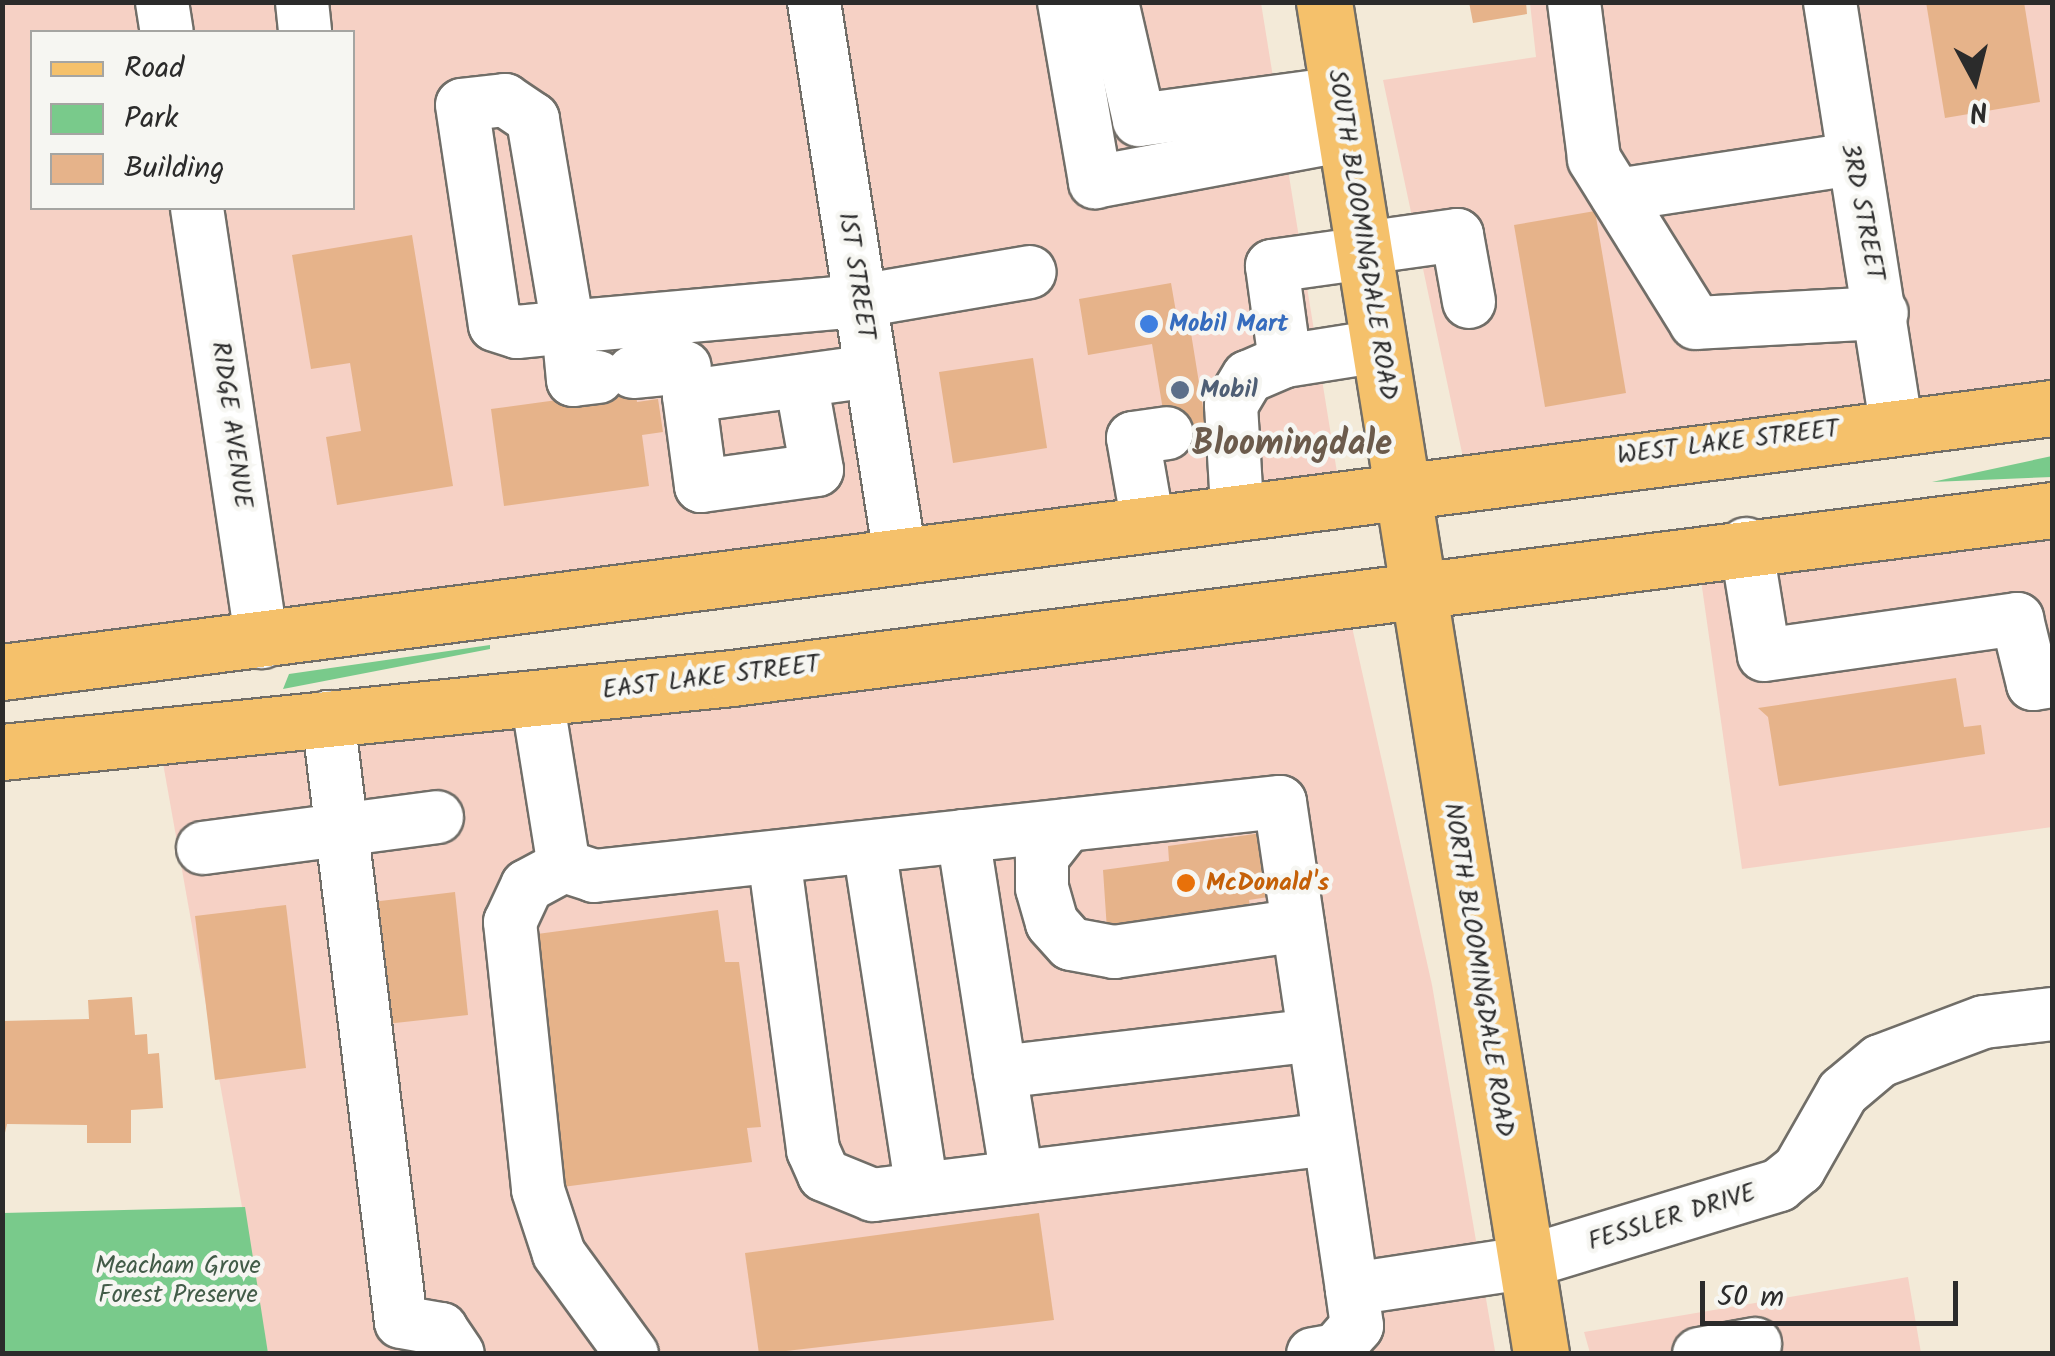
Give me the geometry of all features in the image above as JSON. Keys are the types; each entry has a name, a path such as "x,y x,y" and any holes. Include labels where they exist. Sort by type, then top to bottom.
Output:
{"main road":[{"name":"SOUTH BLOOMINGDALE ROAD","path":"1324,2 1418,585"},
{"name":"WEST LAKE STREET","path":"1404,487 1896,422 2052,408"},
{"path":"2,672 262,642 899,550 1404,487"},
{"path":"1418,585 2052,510"},
{"name":"EAST LAKE STREET","path":"2,752 536,698 1418,585"},
{"name":"NORTH BLOOMINGDALE ROAD","path":"1418,585 1540,1354"},
{"path":"162,734 242,681 262,642"}],"street":[{"path":"162,2 167,30"},
{"path":"302,2 305,30"},
{"name":"1ST STREET","path":"814,2 899,550"},
{"path":"1064,2 1096,182 1342,114"},
{"path":"1112,2 1139,120 1342,114"},
{"path":"1574,2 1594,160 1696,322 1882,313"},
{"name":"3RD STREET","path":"1830,2 1851,159 1882,313 1896,422"},
{"path":"1617,195 1851,159"},
{"name":"RIDGE AVENUE","path":"196,210 262,642"},
{"path":"1285,362 1272,266 1456,235 1469,302"},
{"path":"871,372 801,381 684,360 568,328 573,380 684,360 860,301 1030,272"},
{"path":"1147,518 1133,438 1200,427 1248,377 1285,362 1380,346"},
{"path":"684,360 701,486 817,470 801,381"},
{"path":"1200,427 1237,506"},
{"path":"1746,544 1764,655 2017,620 2033,684 2052,681"},
{"path":"536,698 564,866"},
{"path":"328,717 401,1322 441,1330 458,1354"},
{"path":"632,1354 559,1254 538,1190 510,922 526,886 564,866 594,876 1280,802 1357,1326 1336,1350 1313,1354"},
{"path":"203,848 437,817"},
{"path":"1066,825 1042,856 1042,888 1052,923 1071,944 1114,952 1298,925"},
{"path":"963,836 1018,1178"},
{"path":"869,847 922,1189"},
{"path":"774,857 813,1150 824,1175 873,1195 1330,1139"},
{"name":"FESSLER DRIVE","path":"1352,1289 1523,1263 1779,1185 1800,1169 1843,1092 1880,1060 1984,1022 2052,1014"},
{"path":"1000,1072 1314,1035"},
{"path":"1699,1354 1755,1344"}],"shaded area":[{"path":"817,2 1261,3 1341,497 902,561"},
{"path":"2,3 149,3 154,30 30,30 30,210 182,210 249,622 3,654"},
{"path":"170,3 787,3 883,565 267,623 202,210 355,210 355,30 175,30"},
{"path":"1530,3 1826,3 1884,434 1468,481 1383,80 1536,57"},
{"path":"1841,3 2052,3 2052,410 1899,429"},
{"path":"2052,526 2052,827 1742,869 1699,566"},
{"path":"1348,609 1432,985 1495,1351 268,1353 161,752"},
{"path":"1908,1277 1921,1353 1590,1353 1584,1332"}],"green space":[{"path":"2052,456 2052,477 1932,482"},
{"path":"490,645 490,649 283,689 289,674"},
{"name":"Meacham Grove Forest Preserve","path":"245,1207 268,1353 3,1353 3,1213"}],"building":[{"path":"1469,2 1526,2 1527,14 1473,23"},
{"path":"1926,2 2024,2 2040,102 1945,118"},
{"path":"1595,211 1626,393 1545,407 1514,225"},
{"path":"412,235 453,486 337,505 326,437 361,431 350,363 311,369 292,255"},
{"name":"Mobil","path":"1171,283 1180,335 1191,333 1209,445 1170,452 1152,344 1088,355 1079,299"},
{"path":"630,350 637,402 658,399 663,432 642,435 649,486 504,506 491,409 601,394 595,355"},
{"path":"1033,358 1047,448 953,463 939,372"},
{"path":"1956,678 1964,727 1981,725 1985,754 1779,786 1768,717 1758,708"},
{"name":"McDonald's","path":"1262,833 1268,897 1249,900 1251,914 1211,920 1210,910 1107,930 1103,870 1169,861 1168,846"},
{"path":"455,892 468,1015 386,1024 372,902"},
{"path":"286,905 306,1068 215,1080 195,916"},
{"path":"718,910 725,962 739,962 761,1127 747,1128 752,1162 555,1188 522,936"},
{"path":"132,997 135,1035 147,1034 148,1054 159,1053 163,1108 131,1110 131,1143 87,1143 87,1125 7,1124 2,1146 2,1021 89,1019 88,1000"},
{"path":"1039,1213 1054,1320 759,1354 745,1253"}],"place":[{"name":"Mobil Mart","path":"1149,324"},
{"name":"Mobil","path":"1180,390"},
{"name":"McDonald's","path":"1186,883"}],"district":[{"name":"Bloomingdale","path":"1292,445"}]}
